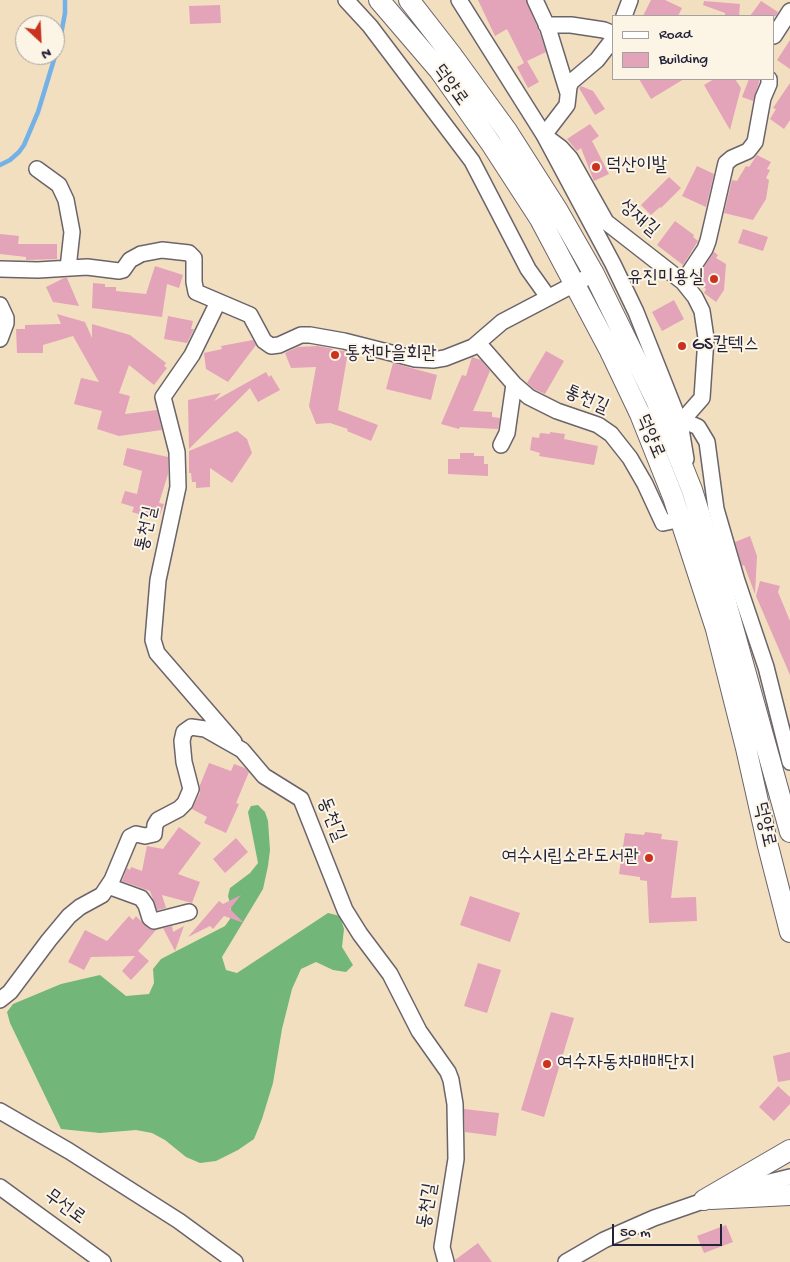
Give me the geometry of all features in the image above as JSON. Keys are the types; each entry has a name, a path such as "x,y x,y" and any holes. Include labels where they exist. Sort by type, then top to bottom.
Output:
{"main road":[{"name":"덕양로","path":"379,0 439,70 492,145 540,219 640,414 657,453 681,519 716,629 790,932"},
{"name":"덕양로","path":"409,0 507,131 558,211 594,274 656,400 674,426 717,570 790,832"},
{"path":"768,846 790,837"},
{"path":"704,1200 790,1150"},
{"path":"704,1200 790,1195"}],"street":[{"path":"346,0 370,26 472,161 528,269 548,297"},
{"name":"덕양로","path":"459,0 544,135 602,243 628,296 674,426 689,423 698,427 707,442 716,509 737,581 766,667 790,762"},
{"path":"535,0 546,25 568,93"},
{"path":"624,15 630,0"},
{"path":"775,34 790,11"},
{"path":"546,25 571,25 604,30 612,33"},
{"path":"775,36 790,40"},
{"path":"544,135 567,105 568,87 571,82 597,60 612,41"},
{"path":"683,282 705,249 708,241 726,163 732,158 748,151 756,142 763,98 769,80"},
{"name":"성재길","path":"544,135 566,152 606,222 683,282 695,297 702,311 706,338 702,398 674,426"},
{"path":"37,169 59,185 66,200 72,232 68,268"},
{"path":"0,269 38,270 87,267 119,271 125,268 135,256 147,252 162,250 188,253 193,256 194,260 194,290 198,294 250,315 264,341 271,346 279,345 301,335 310,335 344,341 415,359 433,360 445,358 479,344 491,330 502,322 594,274"},
{"name":"통천길","path":"218,302 192,355 163,397 177,452 179,469 178,487 158,580 154,640 157,653 242,750"},
{"path":"0,305 6,318 6,324 0,339"},
{"name":"통천길","path":"479,344 514,384 529,397 557,411 605,429 630,458 645,484 662,523 681,519"},
{"path":"501,445 507,433 514,384"},
{"name":"동천길","path":"0,1000 10,992 69,916 80,907 100,897 108,886 130,837 136,834 145,836 154,834 158,820 179,809 190,792 191,785 184,762 182,741 184,732 191,727 205,729 242,750 264,776 301,800 345,910 360,934 390,974 419,1031 448,1072 455,1104 456,1159 442,1247 446,1262"},
{"path":"108,886 141,898 146,905 150,918 154,921 189,912"},
{"path":"0,1111 70,1151 178,1221 235,1262"},
{"path":"566,1262 604,1240 654,1218 704,1200 790,1177"},
{"name":"무선로","path":"0,1187 103,1262"}],"green space":[{"path":"258,805 265,812 268,821 270,850 268,866 263,889 222,957 226,970 237,973 328,913 340,916 344,929 342,947 353,965 346,972 333,970 316,962 301,969 292,989 282,1029 273,1083 254,1139 238,1150 216,1161 200,1163 186,1157 165,1140 152,1133 136,1130 100,1133 61,1129 10,1023 7,1012 13,1004 61,984 100,975 126,996 149,994 154,983 153,969 161,959 225,926 230,919 231,907 228,896 230,888 250,873 258,863 248,812 251,806"}],"building":[{"path":"478,0 526,0 546,52 527,61 539,82 528,88 517,67 524,63 507,29 495,36"},
{"path":"651,0 665,0 682,8 678,15 644,15"},
{"path":"704,1 740,4 739,15 725,15 725,13 703,5"},
{"path":"761,1 778,12 776,16 751,15"},
{"path":"220,5 221,23 190,24 189,6"},
{"path":"790,40 790,69 777,60"},
{"path":"640,80 682,80 651,99"},
{"path":"712,80 736,80 741,88 730,130 704,85"},
{"path":"749,80 760,80 753,101 742,97"},
{"path":"790,83 790,120 784,129 770,119 776,109 773,108"},
{"path":"581,86 593,91 605,109 595,115 579,88"},
{"path":"590,124 599,136 592,141 609,174 594,181 581,148 577,151 567,139"},
{"path":"757,155 771,162 767,169 770,170 766,178 769,180 766,199 753,220 724,213 732,180 737,181 746,166 749,167"},
{"path":"697,166 714,174 706,207 682,196"},
{"path":"669,177 681,188 651,215 641,205"},
{"path":"675,221 694,235 693,237 698,241 683,265 657,245"},
{"path":"743,229 768,237 763,251 738,243"},
{"path":"0,234 19,236 18,244 57,244 57,259 26,260 26,257 0,254"},
{"path":"714,252 718,255 716,258 726,264 724,290 716,302 704,293 706,289 695,281"},
{"path":"155,266 183,275 179,288 167,284 162,317 92,308 93,283 105,284 105,287 116,287 116,291 146,294"},
{"path":"67,278 79,306 53,302 46,287"},
{"path":"674,300 684,319 662,331 652,312"},
{"path":"57,314 85,322 92,338 92,324 130,335 166,363 164,366 167,368 154,385 129,365 119,393 130,396 125,414 157,410 162,430 119,436 97,429 102,411 74,404 81,378 99,382 73,336 43,345 43,353 17,353 16,329 25,329 25,325 61,324"},
{"path":"168,316 193,321 191,329 194,329 187,343 164,339"},
{"path":"253,340 256,345 228,382 206,369 204,353 222,349 221,346"},
{"path":"318,346 348,352 338,410 378,425 371,441 347,431 348,429 330,423 316,424 309,406 316,367 291,368 285,353 298,347"},
{"path":"546,351 564,361 545,394 527,383"},
{"path":"472,357 481,360 490,371 473,411 492,412 492,417 500,418 498,429 460,427 459,429 441,424 462,375 466,376"},
{"path":"393,363 437,375 431,400 386,389"},
{"path":"266,372 269,377 271,375 280,390 258,402 250,388 189,449 188,400 221,393 214,401"},
{"path":"237,431 247,439 252,453 232,483 210,468 210,487 196,488 196,482 192,482 191,473 189,473 189,451"},
{"path":"550,432 565,434 564,439 598,446 594,465 539,456 540,453 530,450 532,437 539,438 540,433 550,434"},
{"path":"127,448 168,457 168,474 159,503 164,504 158,520 132,512 134,507 121,503 125,491 137,494 142,471 123,465"},
{"path":"460,453 474,453 474,456 484,456 484,464 488,464 488,476 448,474 448,459 460,459"},
{"path":"750,536 757,556 755,594 744,565 742,566 735,542"},
{"path":"760,581 780,586 778,592 790,621 790,675 756,596"},
{"path":"209,763 231,771 234,764 245,768 249,772 236,803 239,804 226,833 204,823 207,817 192,809 200,793 200,785"},
{"path":"179,827 201,843 178,874 200,882 192,903 162,895 166,908 157,910 150,891 122,881 127,868 130,870 131,867 142,871 147,846 163,849"},
{"path":"645,832 662,834 661,839 678,841 671,898 696,897 697,921 649,923 647,881 640,880 640,877 619,874 625,833 644,835"},
{"path":"236,838 248,852 225,873 213,859"},
{"path":"241,895 230,909 244,923 224,916 213,929 210,926 188,937 219,901 223,904"},
{"path":"470,896 520,913 510,942 460,925"},
{"path":"129,916 133,920 136,916 148,928 156,930 138,951 149,961 131,980 122,971 135,956 91,957 84,970 68,962 85,930 107,941"},
{"path":"172,926 173,932 184,926 175,951 163,928"},
{"path":"478,963 501,970 487,1013 464,1006"},
{"name":"여수자동차매매단지","path":"551,1012 574,1018 544,1117 521,1110"},
{"path":"790,1052 790,1080 778,1082 773,1056"},
{"path":"778,1086 790,1097 790,1104 774,1121 759,1107"},
{"path":"464,1109 499,1113 496,1136 465,1132"},
{"path":"726,1225 733,1242 704,1253 697,1236"},
{"path":"478,1243 492,1262 455,1262 455,1260"}],"waterway":[{"path":"0,165 10,160 19,152 24,145 38,112 60,40 65,13 65,0"}],"place":[{"name":"덕산이발","path":"596,167"},
{"name":"유진미용실","path":"714,279"},
{"name":"GS칼텍스","path":"682,346"},
{"name":"통천마을회관","path":"335,355"},
{"name":"여수시립소라도서관","path":"649,858"},
{"name":"여수자동차매매단지","path":"547,1064"}]}
